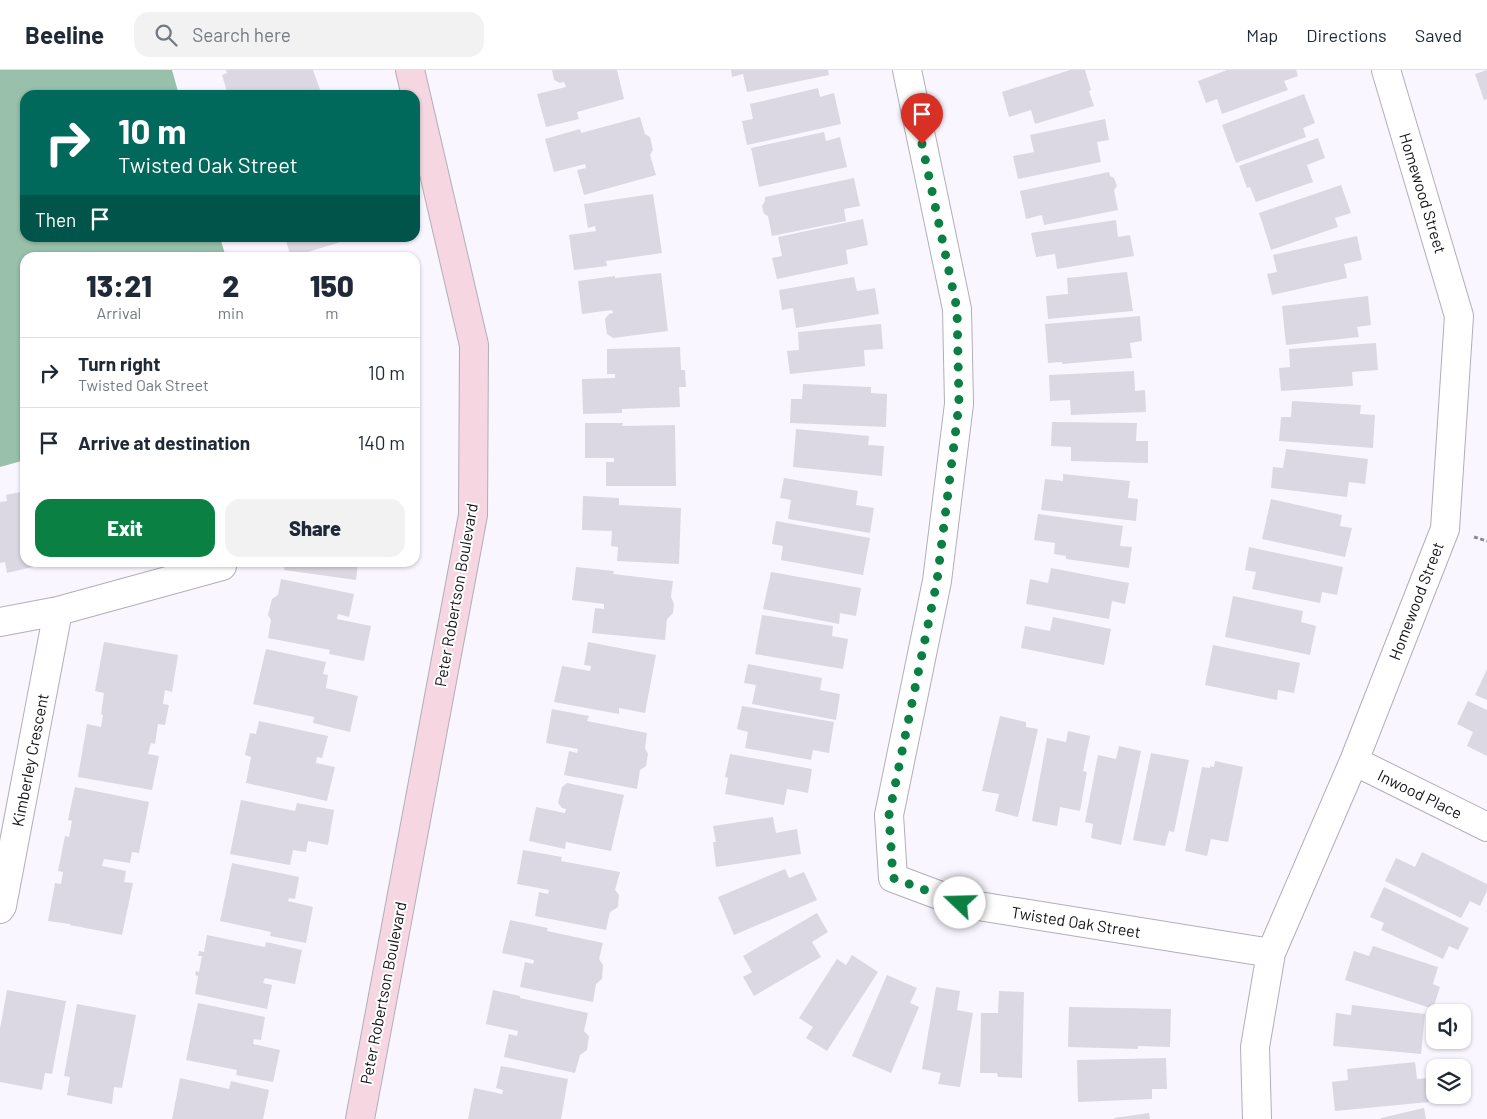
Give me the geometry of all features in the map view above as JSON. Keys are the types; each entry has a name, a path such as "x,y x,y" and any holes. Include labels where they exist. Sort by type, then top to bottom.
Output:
{"street":[{"name":"Peter Robertson Boulevard","path":"410,70 415,90"},
{"name":"Twisted Oak Street","path":"907,70 957,309 959,404 937,581 889,815 893,878 960,903 1271,953"},
{"name":"Homewood Street","path":"1258,1119 1255,1047 1271,953 1354,761 1445,528 1459,316 1386,70"},
{"name":"Peter Robertson Boulevard","path":"360,1119 473,515 474,345 420,113"},
{"path":"0,622 58,611 218,567"},
{"name":"Kimberley Crescent","path":"0,909 58,611"},
{"name":"Inwood Place","path":"1354,761 1487,826"}],"green space":[{"path":"0,70 172,70 178,90 20,90 20,242 221,242 224,252 20,252 20,461 0,467"}],"building":[{"path":"226,70 313,70 320,90 226,90 222,75 227,73"},
{"path":"552,70 617,70 624,99 577,112 579,119 546,127 537,94 566,87 564,82 560,83 554,80"},
{"path":"731,70 828,70 829,75 747,92 743,74 732,77"},
{"path":"1070,70 1085,70 1094,106 1035,124 1031,110 1009,117 1002,92"},
{"path":"1227,70 1296,70 1298,76 1284,81 1288,90 1222,114 1217,99 1206,103 1198,81"},
{"path":"1487,70 1487,99 1484,100 1475,74"},
{"path":"818,88 820,97 834,93 841,124 747,145 742,121 753,119 750,104"},
{"path":"1304,94 1315,123 1303,128 1306,137 1236,163 1222,125"},
{"path":"640,117 645,134 650,137 653,150 650,155 656,175 584,195 577,170 586,168 585,164 554,172 545,139 580,129 581,133"},
{"path":"1105,119 1109,140 1097,142 1101,162 1018,179 1013,156 1034,152 1030,135"},
{"path":"824,132 826,141 840,137 847,167 759,187 751,148"},
{"path":"1318,138 1325,158 1307,165 1313,182 1256,202 1250,187 1247,188 1239,166"},
{"path":"1109,172 1117,186 1114,190 1118,210 1044,225 1042,215 1026,219 1020,191"},
{"path":"854,178 860,206 844,209 846,221 772,236 768,216 764,214 762,206 765,197"},
{"path":"1341,185 1351,213 1335,218 1338,227 1271,250 1259,213"},
{"path":"653,194 662,253 606,261 607,266 574,270 569,235 596,231 595,226 588,228 584,204"},
{"path":"863,219 868,245 846,250 848,264 777,279 772,258 782,256 778,237"},
{"path":"1116,220 1118,237 1130,235 1134,256 1057,269 1055,254 1036,257 1031,233"},
{"path":"1357,236 1362,260 1344,264 1347,278 1272,295 1267,274 1277,272 1273,255"},
{"path":"286,242 341,242 308,252 289,252"},
{"path":"1127,272 1133,311 1048,319 1046,296 1068,294 1067,278"},
{"path":"661,273 668,331 613,338 607,334 605,319 609,314 613,313 612,310 582,314 578,281"},
{"path":"854,277 857,291 875,288 879,314 796,328 793,308 782,310 779,290"},
{"path":"1368,296 1371,325 1357,327 1359,337 1286,345 1282,306"},
{"path":"1140,316 1142,341 1130,343 1132,358 1062,364 1062,362 1048,363 1045,324"},
{"path":"881,324 883,349 864,350 865,366 790,374 787,351 799,350 798,332"},
{"path":"1376,343 1378,370 1352,372 1353,386 1281,391 1279,368 1290,367 1289,349"},
{"path":"680,347 681,370 685,370 686,387 679,387 680,407 622,409 622,413 583,414 582,379 615,378 615,374 607,374 607,349"},
{"path":"1134,371 1135,391 1145,390 1146,412 1071,415 1070,400 1050,401 1049,375"},
{"path":"803,384 871,387 871,393 887,394 886,427 790,423 791,399 802,399"},
{"path":"1292,401 1361,405 1360,414 1375,415 1373,448 1279,441 1281,417 1291,417"},
{"path":"1052,422 1137,423 1136,441 1148,441 1148,463 1071,461 1071,447 1051,446"},
{"path":"585,423 623,423 622,426 675,425 676,486 606,486 606,462 614,462 614,458 585,458"},
{"path":"796,429 869,436 868,445 884,446 882,476 793,467"},
{"path":"1286,449 1368,459 1365,484 1349,482 1347,497 1271,488 1273,467 1283,468"},
{"path":"1063,474 1130,481 1128,498 1138,499 1136,521 1041,510 1045,479 1063,481"},
{"path":"784,478 858,491 856,505 874,508 870,533 788,519 791,500 780,498"},
{"path":"20,492 20,567 32,567 7,573 5,562 0,563 0,502 7,501 6,495"},
{"path":"583,496 619,498 619,505 681,508 679,564 617,561 618,547 611,546 612,531 582,530"},
{"path":"1271,499 1342,515 1340,526 1352,528 1345,557 1262,539"},
{"path":"1038,514 1123,526 1120,546 1132,547 1129,568 1066,559 1066,556 1054,554 1055,543 1034,540"},
{"path":"776,521 870,538 863,575 781,560 783,546 772,544"},
{"path":"1249,547 1343,567 1337,595 1322,592 1320,603 1252,589 1256,572 1245,570"},
{"path":"284,567 357,567 356,580 284,570"},
{"path":"576,567 614,571 613,574 673,581 671,597 674,604 673,613 667,619 665,640 592,633 595,608 604,609 604,604 572,600"},
{"path":"1051,568 1129,583 1125,604 1112,601 1109,619 1026,604 1030,579 1048,583"},
{"path":"771,572 861,588 856,616 840,613 839,624 763,609"},
{"path":"281,579 354,594 349,617 338,614 337,619 371,626 364,661 329,654 330,650 268,638 271,620 268,615 272,599 278,595"},
{"path":"1233,596 1303,611 1301,622 1316,626 1310,655 1225,637"},
{"path":"762,615 833,626 832,636 848,639 843,669 755,654"},
{"path":"1053,617 1111,629 1104,665 1021,648 1025,626 1050,631"},
{"path":"104,642 178,655 172,692 165,690 163,704 169,705 165,725 158,724 155,744 151,743 148,754 159,756 152,790 78,777 87,724 101,727 104,693 95,691"},
{"path":"588,642 656,655 645,713 619,708 619,714 554,702 562,666 590,671 591,666 584,665"},
{"path":"1213,645 1300,663 1294,693 1278,690 1277,700 1205,685"},
{"path":"266,649 326,662 323,674 328,675 326,688 358,696 350,732 313,723 314,717 253,704"},
{"path":"748,664 822,678 820,690 840,694 836,720 752,704 756,685 744,683"},
{"path":"1487,669 1487,700 1475,695"},
{"path":"1468,701 1487,710 1487,756 1467,746 1473,732 1457,724"},
{"path":"742,706 834,722 829,753 813,750 811,760 745,748 748,732 737,729"},
{"path":"552,709 589,716 587,721 647,733 645,748 648,754 646,766 640,770 637,789 564,775 569,751 577,753 578,749 546,743"},
{"path":"1000,716 1026,722 1026,727 1038,729 1018,817 995,811 999,794 982,791"},
{"path":"259,721 328,736 322,758 317,757 316,763 335,767 327,801 246,783 251,757 245,755 250,733 256,734"},
{"path":"1068,731 1090,736 1083,771 1087,772 1080,811 1060,807 1057,826 1032,821 1047,738 1066,742"},
{"path":"1119,746 1141,751 1121,845 1091,838 1093,824 1085,822 1098,755 1116,759"},
{"path":"1151,753 1189,760 1174,832 1169,831 1165,846 1133,840"},
{"path":"730,754 812,769 808,793 787,789 784,805 725,794 728,778 725,777"},
{"path":"1215,761 1243,767 1228,842 1211,839 1207,856 1185,851 1202,767 1214,767"},
{"path":"567,783 624,795 611,851 566,842 565,849 529,841 536,807 565,813 566,809 562,808 558,803 562,787"},
{"path":"75,787 149,802 139,853 132,852 130,863 104,859 102,866 126,871 124,882 133,883 122,935 48,921 55,883 61,884 63,872 58,871 65,836 69,837 72,821 68,820"},
{"path":"241,800 295,811 297,803 334,810 328,845 308,841 306,852 293,850 290,865 230,854"},
{"path":"773,817 776,833 797,829 801,854 716,867 713,842 716,842 713,826"},
{"path":"523,850 562,857 561,861 620,872 615,890 619,895 618,907 610,912 606,930 535,916 539,892 548,894 549,890 517,884"},
{"path":"1422,852 1487,884 1487,891 1480,906 1470,901 1461,918 1385,881 1396,858 1415,867"},
{"path":"232,863 299,877 295,899 289,898 288,901 313,907 306,943 270,936 271,932 220,921"},
{"path":"785,869 789,878 804,872 817,900 734,935 718,897"},
{"path":"1384,887 1469,928 1458,950 1449,946 1443,959 1381,930 1384,923 1370,917"},
{"path":"817,913 828,932 812,942 821,957 754,996 743,977 752,972 743,956"},
{"path":"510,920 548,928 547,931 603,943 599,959 603,965 602,979 596,984 593,1002 520,987 525,962 533,964 534,960 502,953"},
{"path":"207,935 265,947 266,942 302,950 295,984 265,978 263,983 272,985 267,1009 195,994 198,976 195,975 196,971 199,972 202,956 198,956 199,951 204,952"},
{"path":"1373,946 1438,967 1433,984 1440,987 1435,1004 1426,1004 1426,1007 1345,980 1354,951 1369,956"},
{"path":"852,955 878,972 827,1051 806,1038 813,1027 799,1018 837,959 846,965"},
{"path":"887,975 917,988 910,1003 919,1007 891,1073 852,1056"},
{"path":"936,987 960,991 957,1010 973,1013 960,1087 938,1084 941,1073 922,1069"},
{"path":"7,990 66,1001 52,1074 45,1073 42,1090 0,1082 0,1029"},
{"path":"493,990 588,1013 584,1031 589,1036 587,1050 580,1055 575,1073 504,1057 509,1034 517,1036 518,1031 486,1024"},
{"path":"999,991 1024,992 1022,1078 998,1077 997,1073 980,1073 981,1013 998,1013"},
{"path":"198,1003 265,1017 261,1040 254,1039 253,1044 280,1050 273,1082 236,1075 237,1070 186,1060"},
{"path":"77,1004 136,1015 122,1088 114,1087 112,1104 67,1095 70,1077 64,1076"},
{"path":"1352,1005 1425,1014 1421,1054 1333,1046 1336,1013 1351,1015"},
{"path":"1069,1007 1171,1009 1170,1047 1138,1046 1138,1049 1068,1047"},
{"path":"1166,1058 1167,1089 1152,1089 1152,1099 1078,1102 1077,1060"},
{"path":"1415,1062 1417,1079 1426,1078 1426,1102 1335,1111 1332,1082 1348,1080 1347,1069"},
{"path":"501,1066 568,1079 561,1119 468,1119 474,1088 502,1094 503,1090 496,1088"},
{"path":"180,1078 229,1089 231,1081 269,1090 263,1119 172,1119"},
{"path":"1424,1108 1426,1119 1381,1119 1381,1118"},
{"path":"1149,1113 1150,1119 1114,1119 1114,1118"}],"route":[{"path":"922,144 957,309 959,404 937,581 889,815 893,878 960,903"}]}
